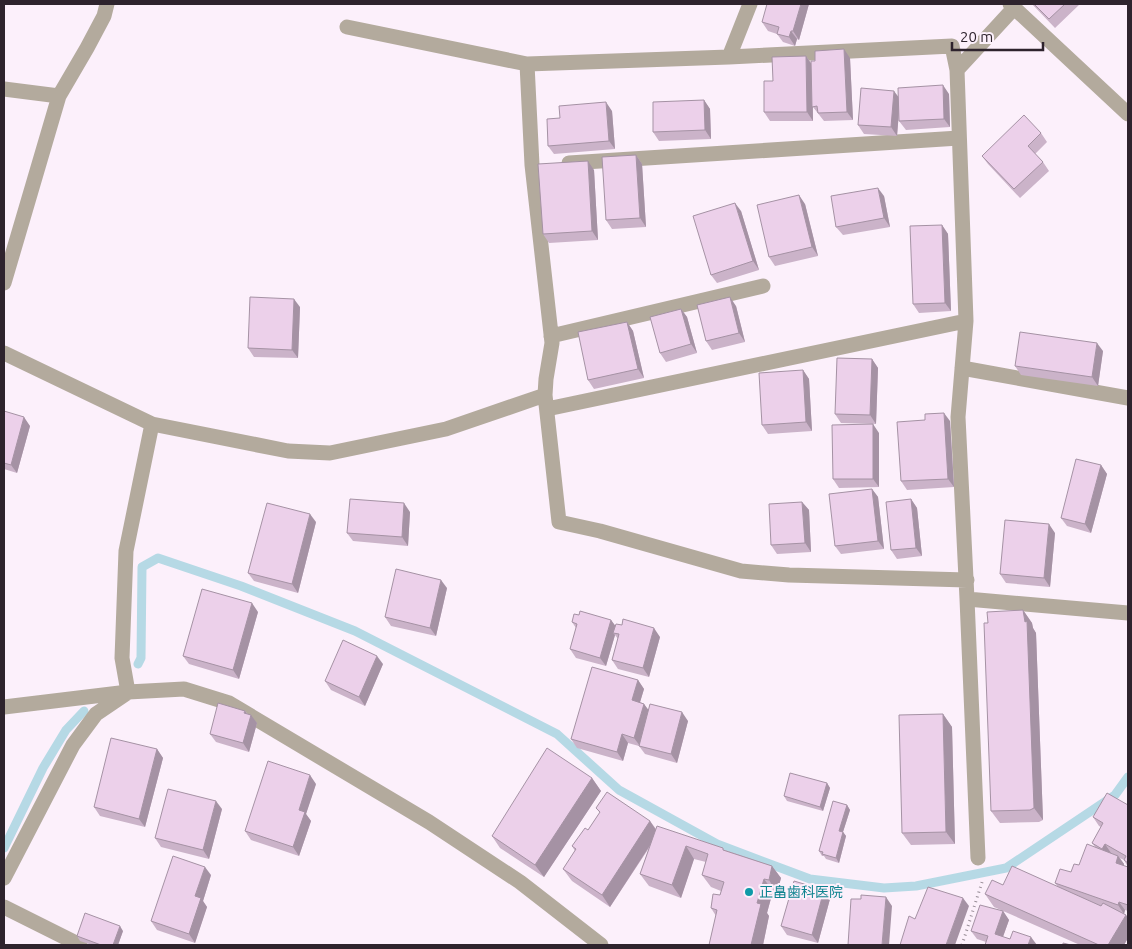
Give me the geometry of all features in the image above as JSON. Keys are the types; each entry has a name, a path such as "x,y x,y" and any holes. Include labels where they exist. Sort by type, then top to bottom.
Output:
{"street":[{"path":"4,283 59,96 104,16 107,4"},
{"path":"729,57 750,4"},
{"path":"957,70 1012,6 1128,114"},
{"path":"347,28 527,64 729,57 952,46 957,70 966,321 958,417 968,599 978,858"},
{"path":"527,64 542,164 552,343 546,380 546,402 559,522 600,530 740,571 790,575 966,580"},
{"path":"4,89 59,96"},
{"path":"542,164 959,138"},
{"path":"551,336 763,286"},
{"path":"4,353 152,424 288,451 330,453 446,430 546,402 966,321"},
{"path":"962,368 1128,398"},
{"path":"128,692 122,658 126,551 152,424"},
{"path":"968,599 1128,613"},
{"path":"4,706 128,692 184,689 229,704 429,822 520,882 600,945"},
{"path":"4,878 73,744 96,714 128,692"},
{"path":"4,907 80,945"}],"path":[{"path":"962,945 984,878"}],"building":[{"path":"767,4 801,4 793,31 791,31 789,37 777,34 779,27 762,22"},
{"path":"1034,4 1065,4 1049,19"},
{"path":"844,49 847,112 818,113 817,106 812,107 811,61 815,61 815,51"},
{"path":"806,56 807,112 764,112 764,81 773,81 772,57"},
{"path":"943,85 944,119 899,121 898,88"},
{"path":"861,88 894,91 891,127 858,125"},
{"path":"704,100 705,130 653,132 653,102"},
{"path":"606,102 609,141 548,146 547,119 560,118 559,106"},
{"path":"1024,115 1041,133 1028,146 1043,162 1014,189 982,156"},
{"path":"636,155 640,218 606,220 602,157"},
{"path":"588,161 592,231 543,234 538,164"},
{"path":"878,188 884,218 836,227 831,196"},
{"path":"799,195 812,247 769,257 757,205"},
{"path":"735,203 753,261 711,275 693,216"},
{"path":"942,225 945,303 913,304 910,226"},
{"path":"250,297 294,299 292,350 248,348"},
{"path":"730,297 739,333 706,341 697,305"},
{"path":"681,309 691,344 660,353 650,317"},
{"path":"627,322 638,369 588,380 578,332"},
{"path":"1020,332 1097,343 1092,377 1015,366"},
{"path":"837,358 872,359 870,415 835,414"},
{"path":"803,370 806,422 762,425 759,373"},
{"path":"4,411 24,417 11,465 4,463"},
{"path":"944,413 948,479 901,481 897,422 925,420 925,414"},
{"path":"873,424 873,479 833,479 832,425"},
{"path":"1076,459 1101,465 1085,524 1061,518"},
{"path":"872,489 878,541 835,546 829,494"},
{"path":"350,499 404,503 402,537 347,533"},
{"path":"911,499 916,548 891,550 886,502"},
{"path":"802,502 805,543 771,545 769,504"},
{"path":"267,503 310,514 292,584 248,573"},
{"path":"1005,520 1049,524 1044,578 1000,574"},
{"path":"396,569 441,580 430,628 385,617"},
{"path":"202,589 252,603 233,670 183,656"},
{"path":"1023,610 1025,622 1027,621 1034,808 1030,810 991,811 984,623 988,623 987,612"},
{"path":"580,611 611,620 600,658 570,649 577,624 572,622 574,614 579,615"},
{"path":"623,619 654,628 643,668 612,660 619,634 613,633 616,624 622,625"},
{"path":"343,640 377,656 359,697 325,681"},
{"path":"592,667 638,680 632,700 644,704 634,738 622,734 617,752 571,739"},
{"path":"218,703 245,711 244,713 251,715 243,743 210,734"},
{"path":"650,704 682,712 671,754 639,746"},
{"path":"943,714 946,832 902,833 899,715"},
{"path":"111,738 157,749 139,819 94,807"},
{"path":"547,748 592,778 535,865 492,836"},
{"path":"268,761 310,775 299,810 305,812 293,847 245,831"},
{"path":"790,773 827,783 820,807 784,796"},
{"path":"168,789 216,801 203,850 155,838"},
{"path":"607,792 650,821 602,895 563,869 576,849 572,846 585,828 588,830 600,812 596,808"},
{"path":"1107,793 1128,805 1128,863 1124,860 1126,856 1105,844 1102,849 1092,843 1103,823 1093,817"},
{"path":"833,801 847,805 839,831 843,832 836,858 822,854 823,852 819,851"},
{"name":"正畠歯科医院","path":"657,826 772,866 769,880 764,879 757,903 761,904 751,945 709,945 717,910 711,908 713,894 720,895 724,882 702,875 708,854 686,846 672,885 640,874"},
{"path":"1087,844 1118,856 1116,863 1128,867 1128,905 1119,902 1118,905 1055,883 1060,869 1071,872 1074,864 1079,865"},
{"path":"173,856 205,867 195,896 201,898 189,934 151,921"},
{"path":"1012,866 1101,906 1103,903 1126,915 1108,945 1099,945 985,894 992,880 1003,885"},
{"path":"794,881 824,890 812,935 781,926"},
{"path":"928,887 963,898 946,945 900,945 909,916 915,919"},
{"path":"861,895 886,897 882,945 848,945 851,899 861,899"},
{"path":"980,905 1003,911 995,934 1010,939 1013,931 1031,937 1028,945 985,945 988,936 971,931"},
{"path":"85,913 120,926 113,945 101,945 77,936"}],"waterway":[{"path":"138,664 141,658 142,567 158,558 241,586 355,631 557,734 619,790 717,844 810,879 884,888 916,886 1006,868 1115,795 1128,777"},
{"path":"4,848 43,768 66,730 84,711"}],"place":[{"name":"正畠歯科医院","path":"749,892"}]}
